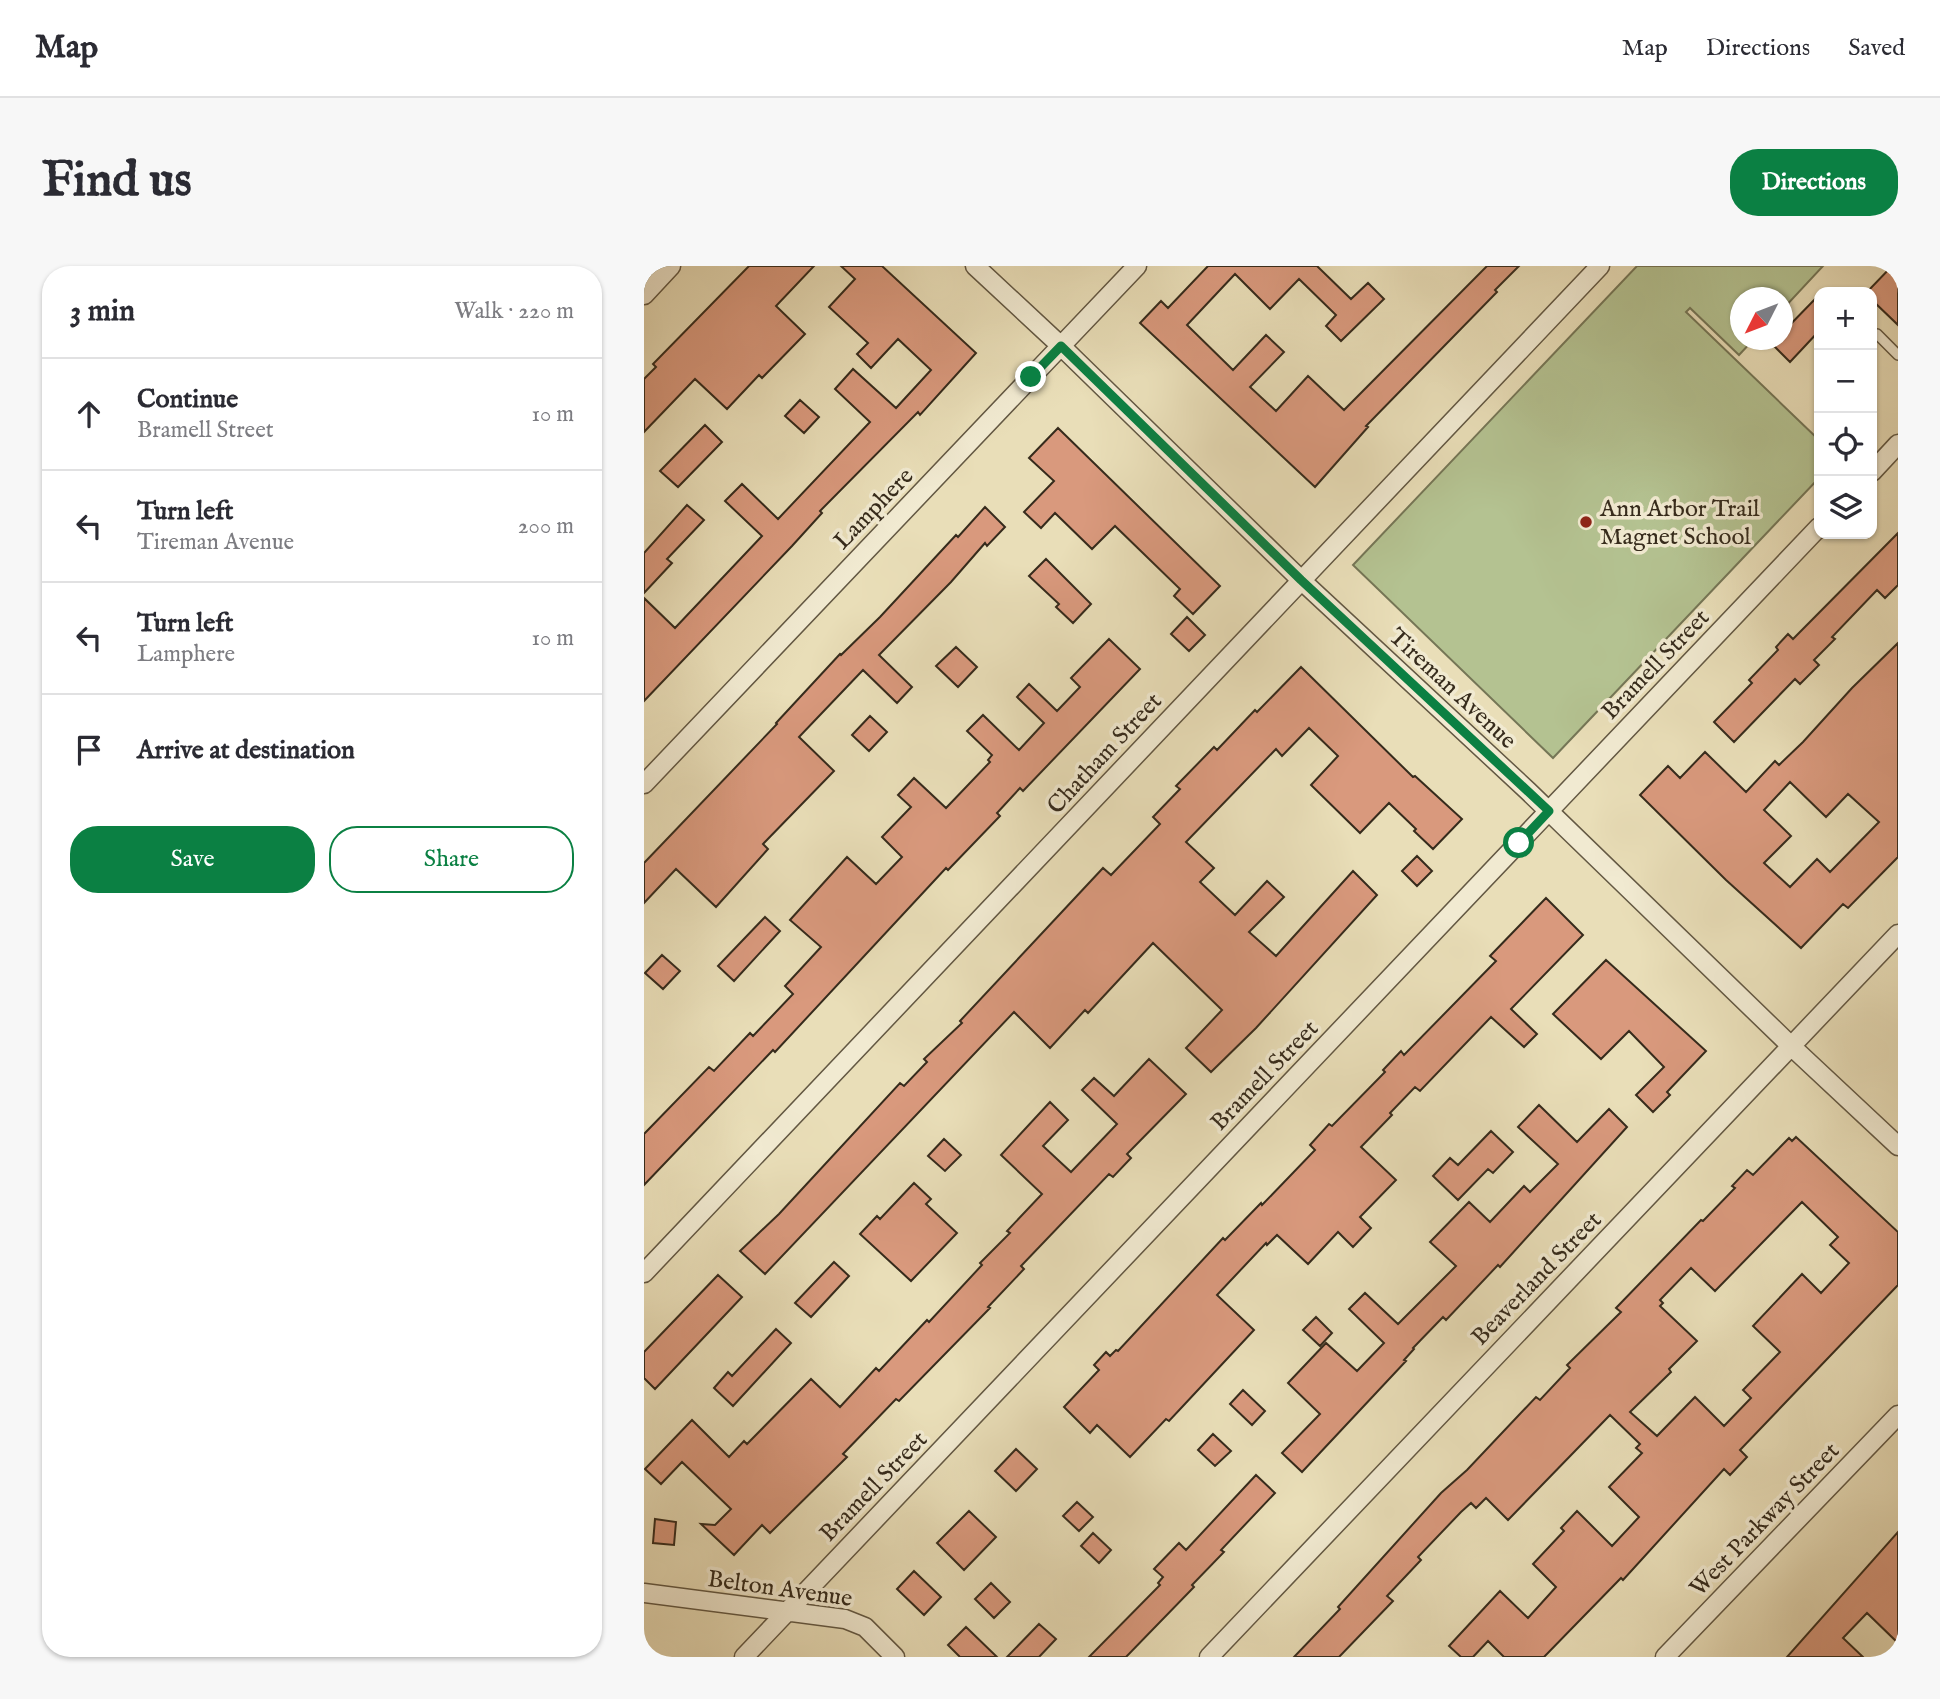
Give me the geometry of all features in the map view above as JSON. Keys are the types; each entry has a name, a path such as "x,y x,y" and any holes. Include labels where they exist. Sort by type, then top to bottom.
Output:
{"street":[{"path":"644,295 671,266"},
{"name":"Tireman Avenue","path":"975,266 1301,580 1549,811 1898,1146"},
{"name":"Lamphere","path":"644,783 1137,266"},
{"name":"Chatham Street","path":"644,1273 1600,266"},
{"path":"1877,467 1898,444"},
{"name":"Bramell Street","path":"744,1657 1814,532"},
{"name":"Beaverland Street","path":"1209,1657 1898,933"},
{"name":"West Parkway Street","path":"1665,1657 1898,1415"},
{"name":"Belton Avenue","path":"644,1593 856,1622 865,1627 895,1657"}],"lane":[{"path":"1877,334 1898,355"}],"green space":[{"name":"Ann Arbor Trail Magnet School","path":"1637,266 1823,266 1793,298 1793,287 1730,287 1730,346 1690,308 1686,312 1814,435 1814,483 1553,758 1353,565"}],"building":[{"path":"749,266 814,266 776,306 805,334 762,378 759,375 727,409 695,379 644,432 644,379 656,367 653,364"},
{"path":"841,266 882,266 976,353 920,415 918,412 820,511 822,513 792,546 644,701 644,598 675,628 762,536 725,501 742,484 778,519 870,422 835,389 853,369 896,408 931,370 898,339 871,368 857,354 868,343 829,307 855,279"},
{"path":"1208,266 1317,266 1351,299 1368,283 1384,299 1341,341 1326,326 1336,315 1299,279 1270,309 1235,274 1187,325 1233,370 1266,335 1284,352 1250,387 1276,411 1308,376 1344,410 1487,266 1519,266 1366,426 1368,427 1315,487 1140,323 1161,301 1168,308"},
{"path":"1892,266 1898,266 1898,325 1877,305 1877,287 1872,287"},
{"path":"1814,300 1814,336 1790,362 1778,350 1793,350 1793,322"},
{"path":"800,400 819,417 804,433 785,416"},
{"path":"705,425 722,442 678,487 660,471"},
{"path":"1058,428 1220,586 1193,614 1174,596 1180,589 1115,526 1092,549 1055,513 1041,528 1024,512 1054,481 1029,458"},
{"path":"687,505 704,520 667,559 672,563 644,593 644,553"},
{"path":"985,507 1005,527 987,546 985,543 951,582 879,655 912,687 897,703 863,670 799,737 834,771 763,844 768,849 716,907 676,869 644,903 644,863 840,654 880,617"},
{"path":"1898,533 1898,585 1885,598 1877,590 1814,660 1819,665 1800,684 1795,679 1734,742 1714,722 1752,683 1749,680 1778,650 1776,647 1788,634 1793,639"},
{"path":"1046,559 1091,604 1073,623 1056,607 1059,604 1029,576"},
{"path":"1187,617 1205,635 1189,651 1171,634"},
{"path":"1109,639 1140,669 1023,791 1020,788 997,813 1000,816 948,870 946,868 775,1052 773,1050 644,1185 644,1134 709,1067 714,1071 750,1033 753,1036 793,994 785,986 821,947 790,920 847,857 876,884 902,857 882,837 911,807 898,795 914,778 946,808 990,762 988,760 992,755 967,731 983,715 1019,750 1044,723 1017,697 1029,684 1057,711 1080,687 1071,678"},
{"path":"1898,643 1898,857 1848,908 1843,904 1801,948 1726,880 1640,795 1668,766 1680,778 1705,752 1746,792 1775,761 1779,765 1803,742","holes":["1790,782 1826,817 1848,794 1879,822 1830,872 1817,859 1790,887 1764,863 1791,836 1764,810"]},
{"path":"956,647 977,667 958,687 936,666"},
{"path":"1301,667 1413,777 1462,819 1433,849 1389,803 1360,833 1311,785 1338,756 1309,728 1282,756 1276,749 1186,842 1214,868 1200,882 1235,915 1267,881 1284,897 1249,932 1276,956 1353,871 1377,895 1256,1028 1211,1072 1186,1048 1222,1010 1153,943 1088,1013 1085,1010 1050,1048 1014,1012 765,1274 740,1251 779,1214 900,1083 904,1086 927,1062 924,1059 962,1023 960,1021 1103,868 1111,875 1160,824 1153,817 1180,789 1176,786 1214,747 1217,750 1255,710 1257,712"},
{"path":"870,716 887,732 869,751 852,735"},
{"path":"1417,856 1432,871 1417,886 1402,871"},
{"path":"1546,898 1583,935 1511,1009 1537,1034 1524,1047 1491,1017 1420,1091 1415,1087 1361,1147 1396,1180 1360,1217 1371,1228 1353,1247 1338,1232 1308,1264 1277,1235 1267,1245 1266,1243 1217,1295 1254,1330 1169,1421 1166,1419 1130,1457 1097,1425 1090,1433 1064,1407 1099,1370 1094,1365 1106,1352 1110,1356 1118,1351 1223,1238 1225,1240 1261,1203 1262,1205 1315,1150 1310,1145 1329,1124 1332,1126 1385,1072 1383,1070 1401,1051 1404,1055 1496,961 1490,956"},
{"path":"765,917 780,931 734,981 718,966"},
{"path":"662,955 680,971 663,989 645,973"},
{"path":"1606,960 1706,1051 1667,1092 1670,1095 1653,1112 1636,1095 1664,1067 1629,1031 1601,1059 1553,1014"},
{"path":"1149,1059 1186,1094 1127,1154 1131,1158 1113,1177 1109,1174 1021,1266 1024,1269 988,1307 990,1308 899,1401 896,1399 843,1454 847,1457 770,1533 762,1525 734,1555 701,1524 715,1525 731,1509 682,1462 661,1484 645,1469 692,1420 729,1457 744,1441 747,1444 811,1379 840,1407 876,1368 879,1371 927,1320 929,1322 1042,1194 1001,1155 1050,1102 1068,1120 1043,1146 1071,1172 1117,1124 1082,1090 1094,1078 1114,1096"},
{"path":"1539,1105 1577,1142 1609,1109 1627,1127 1500,1267 1498,1265 1446,1320 1443,1317 1413,1348 1404,1360 1406,1361 1302,1472 1282,1453 1320,1414 1288,1383 1326,1343 1357,1371 1384,1343 1349,1309 1365,1293 1398,1324 1456,1266 1430,1242 1469,1202 1490,1222 1524,1186 1530,1192 1558,1164 1518,1127"},
{"path":"1491,1131 1513,1152 1493,1173 1488,1169 1458,1200 1433,1176 1450,1158 1458,1165"},
{"path":"1796,1137 1898,1232 1898,1285 1740,1450 1747,1457 1730,1475 1724,1469 1623,1580 1621,1578 1544,1657 1504,1657 1488,1641 1473,1657 1461,1657 1449,1646 1500,1591 1528,1618 1556,1587 1533,1564 1564,1531 1561,1528 1577,1511 1612,1546 1639,1517 1609,1487 1642,1453 1636,1448 1640,1444 1610,1415 1508,1520 1486,1498 1476,1508 1471,1503 1418,1557 1421,1560 1387,1596 1393,1601 1339,1657 1294,1657 1340,1609 1338,1607 1441,1493 1467,1470 1536,1397 1540,1400 1570,1368 1567,1365 1621,1312 1616,1308 1735,1188 1732,1186 1747,1170 1753,1175 1789,1138 1792,1141","holes":["1802,1202 1838,1237 1830,1245 1849,1263 1821,1293 1802,1274 1753,1326 1780,1352 1743,1390 1751,1398 1724,1426 1695,1397 1657,1436 1630,1412 1671,1372 1669,1369 1697,1341 1660,1306 1663,1303 1660,1300 1691,1268 1715,1291"]},
{"path":"944,1139 961,1155 945,1171 928,1156"},
{"path":"914,1183 931,1199 926,1204 957,1233 911,1281 860,1234 877,1216 880,1219"},
{"path":"834,1262 849,1276 811,1317 795,1303"},
{"path":"718,1275 742,1297 655,1389 644,1378 644,1352"},
{"path":"1316,1317 1332,1333 1320,1346 1303,1330"},
{"path":"776,1329 791,1343 733,1406 714,1388 728,1372 732,1376"},
{"path":"1243,1390 1265,1411 1252,1425 1230,1404"},
{"path":"1213,1434 1231,1451 1215,1466 1198,1450"},
{"path":"1016,1449 1037,1469 1016,1491 995,1471"},
{"path":"1256,1475 1275,1493 1221,1550 1224,1552 1192,1585 1194,1587 1126,1657 1089,1657 1160,1585 1158,1583 1163,1577 1154,1569 1179,1543 1186,1550"},
{"path":"1077,1502 1093,1517 1079,1531 1063,1516"},
{"path":"969,1511 996,1537 964,1570 937,1543"},
{"path":"655,1519 676,1522 674,1545 653,1543"},
{"path":"1898,1532 1898,1643 1867,1613 1843,1638 1863,1657 1787,1657"},
{"path":"1093,1533 1111,1550 1099,1563 1081,1546"},
{"path":"914,1571 941,1597 924,1615 897,1589"},
{"path":"991,1583 1010,1602 994,1618 975,1599"},
{"path":"1039,1624 1056,1639 1039,1657 1007,1657"},
{"path":"966,1627 997,1657 960,1657 948,1645"}],"place":[{"name":"Ann Arbor Trail Magnet School","path":"1586,522"}],"route":[{"path":"1031,377 1061,346 1301,580 1549,811 1519,843"}]}
